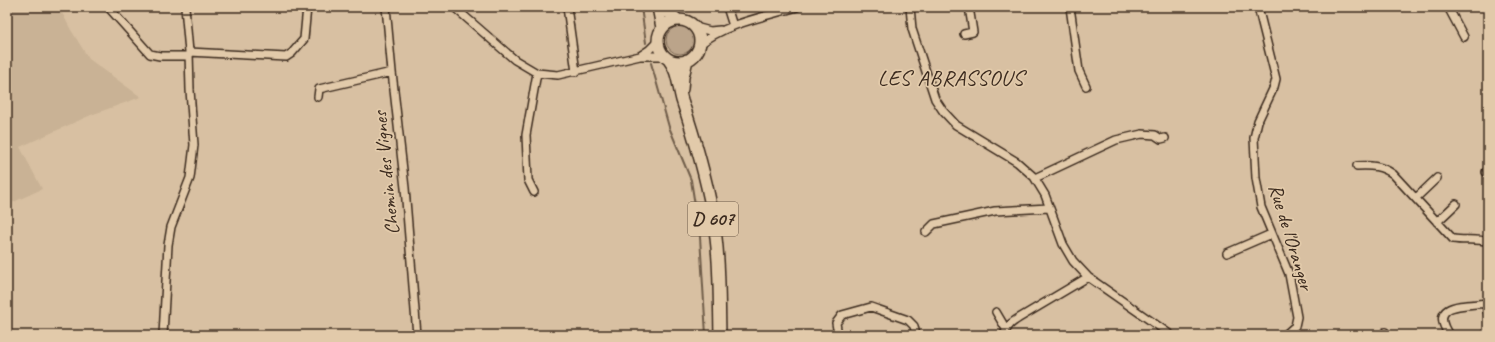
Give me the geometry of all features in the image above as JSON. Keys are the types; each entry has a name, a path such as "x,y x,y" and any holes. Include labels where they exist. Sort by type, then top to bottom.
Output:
{"main road":[{"path":"658,7 662,28"},
{"path":"665,7 668,12 678,20"},
{"path":"678,20 684,21 695,27 699,35 699,45 697,51 692,57 678,62 667,58 659,48 658,41 662,28 670,22 678,20"},
{"name":"D 607","path":"667,58 675,69 679,90 696,143 712,211 718,256 720,335"},
{"name":"D 607","path":"684,107 682,91 683,77 687,60"}],"street":[{"path":"108,7 150,54 160,56 189,54 286,57 292,54 304,39 307,7"},
{"path":"163,335 169,239 176,213 190,178 194,145 185,7"},
{"name":"Chemin des Vignes","path":"386,7 405,186 417,335"},
{"path":"454,7 515,60 537,73 558,75 640,56 667,58"},
{"path":"566,7 576,72"},
{"path":"727,7 733,26"},
{"path":"699,45 709,37 722,30 797,7"},
{"path":"910,7 912,29 935,99 943,111 956,125 1017,162 1035,178 1045,195 1063,244 1073,261 1088,277 1171,335"},
{"path":"964,34 973,32 969,7"},
{"path":"1070,7 1079,71 1086,86"},
{"name":"Rue de l'Oranger","path":"1258,7 1276,79 1274,87 1258,121 1254,138 1256,178 1261,206 1271,234 1289,274 1297,317 1295,326 1285,335"},
{"path":"1448,7 1464,37"},
{"path":"695,27 710,31 722,30"},
{"path":"640,56 658,41"},
{"path":"318,97 319,89 392,72"},
{"path":"534,192 528,180 526,135 537,73"},
{"path":"1035,178 1122,138 1142,134 1150,134 1161,139 1165,138"},
{"path":"1357,166 1373,165 1386,169 1393,174 1454,239 1483,240 1488,242"},
{"path":"1416,198 1436,178"},
{"path":"1437,222 1456,204"},
{"path":"926,232 934,224 995,211 1049,208"},
{"path":"1227,253 1271,234"},
{"path":"996,312 1005,332 1018,318 1088,277"},
{"path":"1449,335 1443,325 1442,318 1446,310 1452,307 1487,303 1488,314"},
{"path":"838,335 836,323 842,315 871,307 908,320 914,326 916,335"}],"shaded area":[{"path":"7,7 59,7 89,59 141,97 91,115 20,147 42,189 7,205"},
{"path":"680,26 690,30 694,40 690,50 680,54 670,50 666,40 670,30"}],"waterway":[{"path":"641,7 646,43"},
{"path":"651,63 669,127 691,180 700,237 706,335"}],"district":[{"name":"LES ABRASSOUS","path":"951,78"}]}
